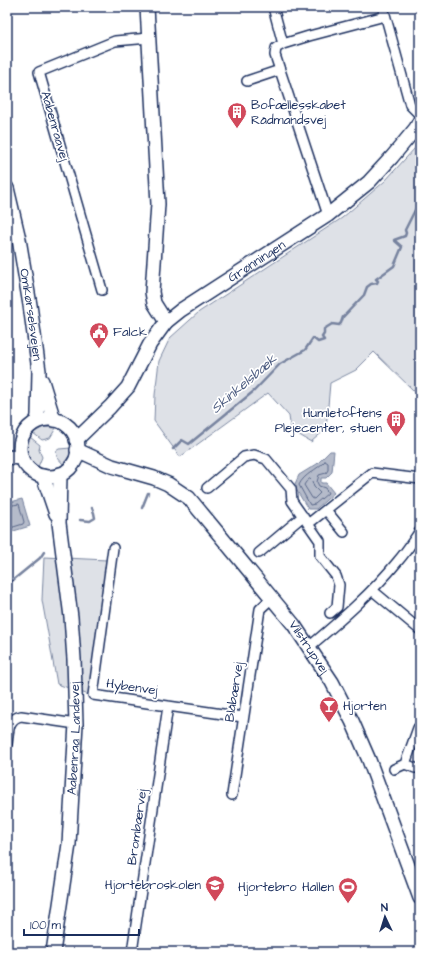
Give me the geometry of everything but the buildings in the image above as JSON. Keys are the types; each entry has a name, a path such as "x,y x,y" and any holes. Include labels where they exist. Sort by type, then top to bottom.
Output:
{"street":[{"path":"147,7 158,204 152,292 154,303 166,322"},
{"path":"272,7 283,44"},
{"path":"328,215 275,55 276,48 283,44 384,12 410,105 420,115"},
{"name":"Aabenraavej","path":"102,290 39,72 114,41 149,38"},
{"path":"247,81 280,70"},
{"name":"Grønningen","path":"77,445 128,387 150,344 166,322 181,310 328,215 369,182 392,157 420,120"},
{"name":"Omkørselsvejen","path":"7,188 20,246 39,371 37,421"},
{"name":"Omkørselsvejen","path":"39,371 54,420"},
{"name":"Grønningen","path":"69,428 105,412"},
{"path":"54,420 62,422 69,428 77,445 74,462 68,469 60,474 49,477 37,474 28,468 21,451 25,431 37,421 54,420"},
{"name":"Vilstrupvej","path":"77,445 112,466"},
{"path":"7,449 21,451"},
{"path":"7,457 21,451"},
{"path":"207,488 244,457 254,455 266,459 291,489 292,501 320,541 320,556 336,576 339,585 336,607 330,613"},
{"name":"Vilstrupvej","path":"74,462 112,466 154,478 168,484 189,498 272,598 309,647 332,682 352,721 369,760 420,898"},
{"path":"259,553 306,520 326,510 372,473 420,479"},
{"name":"Aabenraa Landevej","path":"53,952 69,844 76,724 71,617 59,523 60,474"},
{"name":"Aabenraa Landevej","path":"43,476 59,523"},
{"path":"326,510 344,532"},
{"path":"309,647 337,624 372,590 399,561 420,531"},
{"name":"Hybenvej","path":"113,548 93,695 243,717"},
{"path":"372,590 420,630"},
{"name":"Blåbærvej","path":"232,795 260,609 272,598"},
{"name":"Brombærvej","path":"132,952 168,706"},
{"path":"7,744 10,723 14,718 21,716 76,724"},
{"path":"394,769 405,764 418,728 420,728"},
{"path":"405,764 415,768"}],"shaded area":[{"path":"420,140 420,380 415,392 374,352 356,370 330,383 326,429 311,442 291,430 289,416 268,393 180,457 154,421 159,361 170,338 199,312 342,218 385,181 415,148"},
{"path":"44,427 56,428 50,438 42,440 33,433"},
{"path":"30,437 40,445 39,450 42,457 38,467 29,458 27,446"},
{"path":"71,448 70,455 63,464 57,457 56,451 59,449"},
{"path":"44,557 107,560 89,695 57,684 42,600"}],"water":[{"path":"330,451 334,451 332,472 326,478 321,478 321,483 326,483 334,493 316,509 308,509 294,486 299,475 317,464"},
{"path":"22,499 30,526 7,533 7,503"}],"waterway":[{"name":"Skinkelsbæk","path":"173,449 182,440 189,444 254,391 280,364 305,350 313,338 318,342 324,340 322,337 324,334 324,329 332,324 339,325 341,323 343,317 364,295 367,287 371,284 377,283 378,281 376,279 394,266 402,247 394,240 405,236 405,230 420,200"},
{"name":"Skinkelsbæk","path":"142,508 148,493"},
{"name":"Skinkelsbæk","path":"80,520 90,521 95,518 92,508"},
{"name":"Skinkelsbæk","path":"7,585 40,558 44,552"}],"place":[{"name":"Bofællesskabet Rådmandsvej","path":"237,129"},
{"name":"Falck","path":"99,349"},
{"name":"Humletoftens Plejecenter, stuen","path":"396,437"},
{"name":"Hjorten","path":"329,723"},
{"name":"Hjortebroskolen","path":"215,902"},
{"name":"Hjortebro Hallen","path":"348,904"}]}
